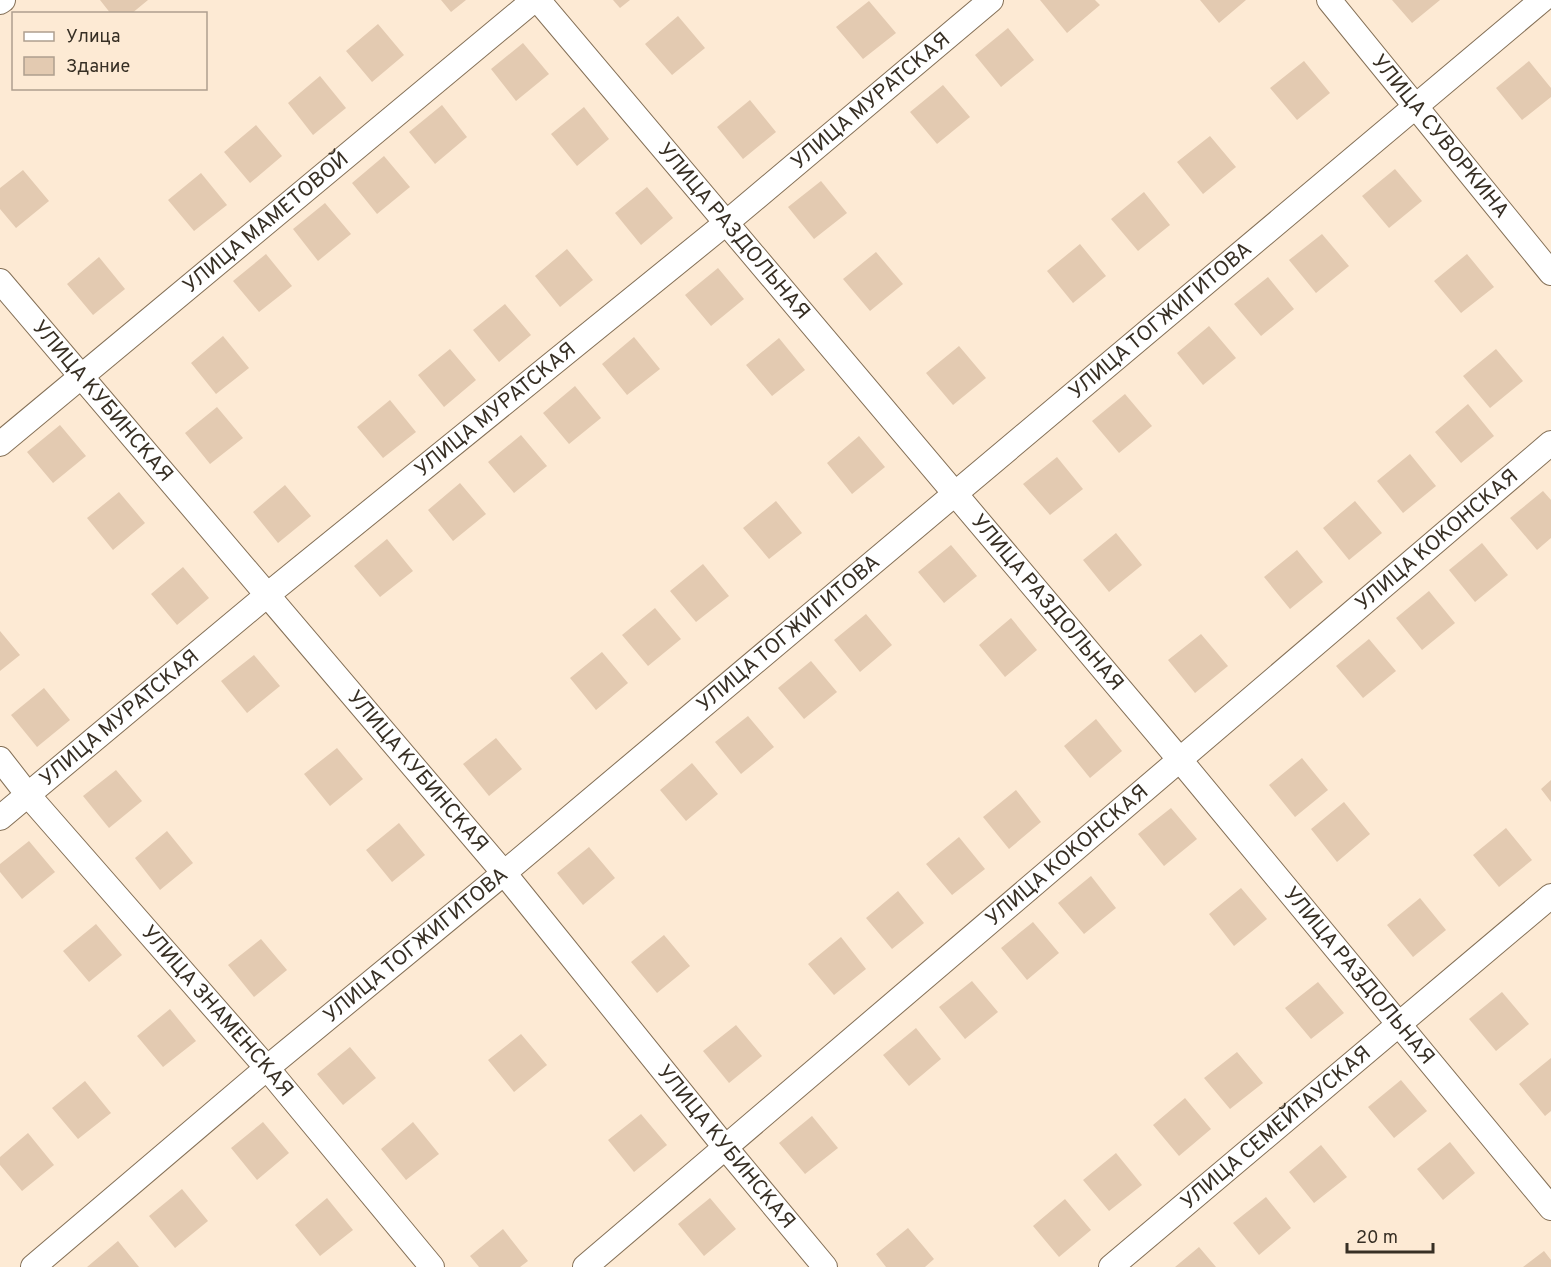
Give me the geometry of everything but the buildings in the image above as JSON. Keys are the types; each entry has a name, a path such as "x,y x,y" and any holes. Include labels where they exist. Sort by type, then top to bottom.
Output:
{"street":[{"name":"УЛИЦА МАМЕТОВОЙ","path":"0,444 534,0"},
{"name":"УЛИЦА РАЗДОЛЬНАЯ","path":"538,0 1180,760 1551,1208"},
{"name":"УЛИЦА МУРАТСКАЯ","path":"0,818 266,596 726,223 991,0"},
{"name":"УЛИЦА СУВОРКИНА","path":"1329,0 1551,273"},
{"name":"УЛИЦА ТОГЖИГИТОВА","path":"33,1267 267,1068 504,873 1542,0"},
{"name":"УЛИЦА КУБИНСКАЯ","path":"0,281 504,873 825,1267"},
{"name":"УЛИЦА КОКОНСКАЯ","path":"585,1267 1551,443"},
{"name":"УЛИЦА ЗНАМЕНСКАЯ","path":"0,759 28,795 267,1068 432,1267"},
{"name":"УЛИЦА СЕМЕЙТАУСКАЯ","path":"1111,1267 1551,896"}]}
